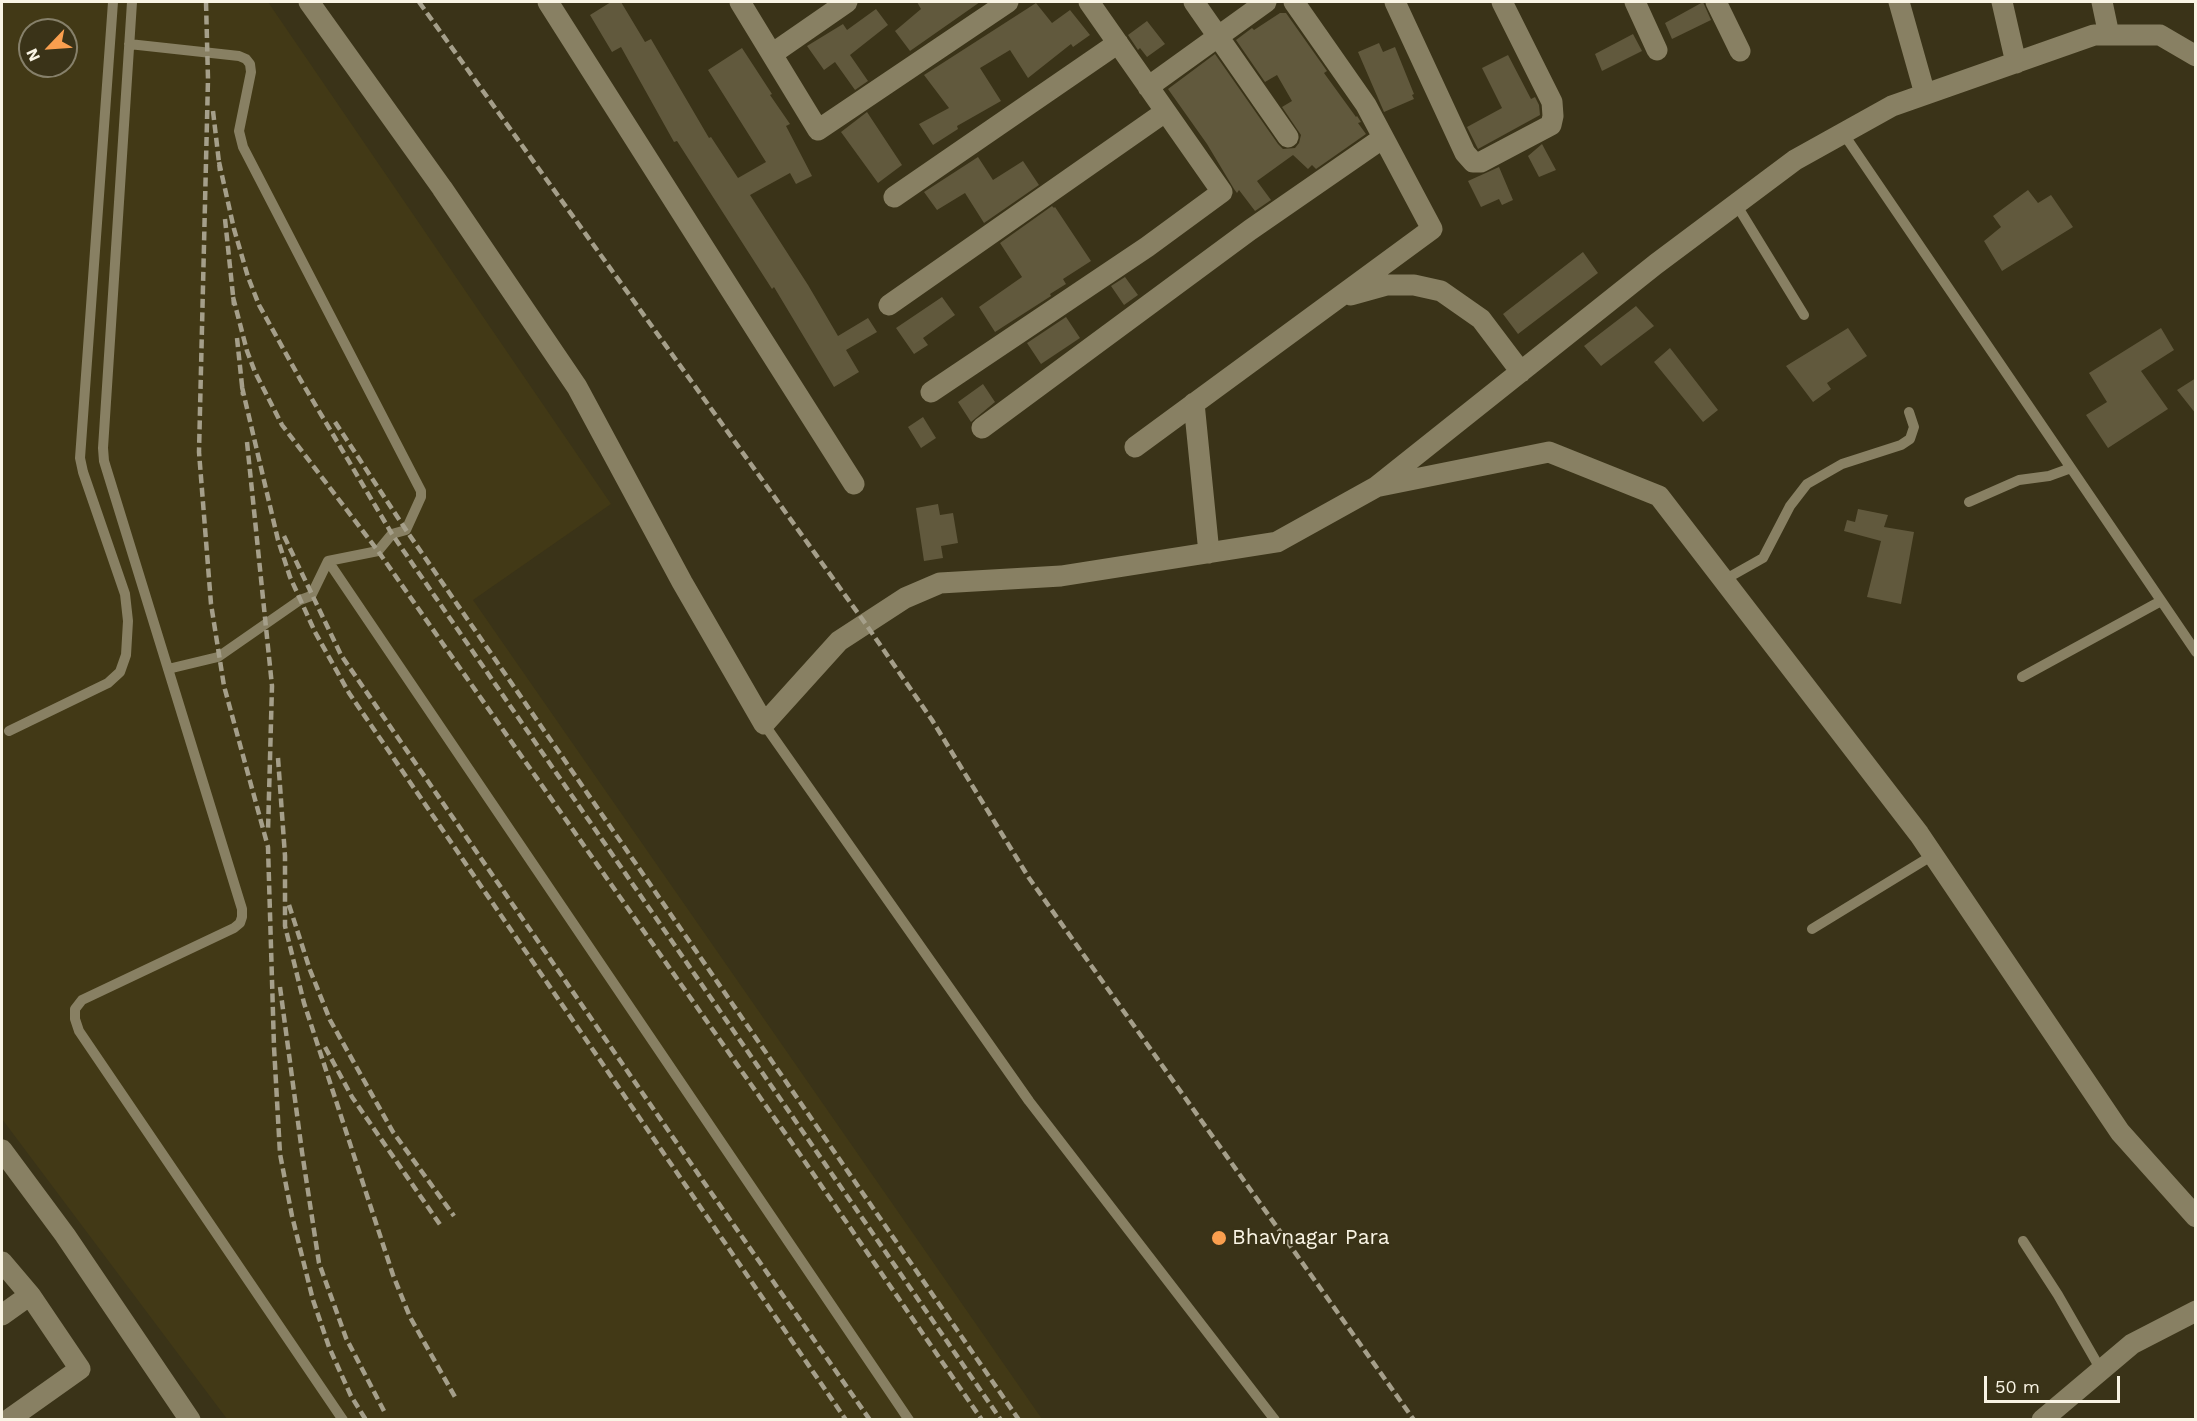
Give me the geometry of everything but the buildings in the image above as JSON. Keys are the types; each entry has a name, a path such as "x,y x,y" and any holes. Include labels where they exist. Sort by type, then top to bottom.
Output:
{"street":[{"path":"309,2 442,188 577,387 682,582 764,723 838,641 905,598 940,583 1061,576 1278,542 1376,487 1656,264 1795,160 1892,106 2094,35 2160,35 2196,56"},
{"path":"548,2 854,484"},
{"path":"740,2 818,130 1008,2"},
{"path":"772,54 847,2"},
{"path":"930,392 1147,247 1222,192 1089,2"},
{"path":"1194,2 1288,137"},
{"path":"1148,87 1266,2"},
{"path":"1135,447 1432,229 1366,105 1294,2"},
{"path":"1395,2 1465,153 1473,162 1481,162 1551,125 1553,116 1552,102 1502,2"},
{"path":"1635,2 1657,50"},
{"path":"1716,2 1740,51"},
{"path":"1899,2 1925,94"},
{"path":"2002,2 2016,63"},
{"path":"2102,2 2109,35"},
{"path":"894,197 1118,43"},
{"path":"889,305 1165,112"},
{"path":"982,428 1250,230 1383,138"},
{"path":"1338,299 1387,285 1414,285 1440,291 1481,319 1521,372"},
{"path":"1194,403 1209,553"},
{"path":"1376,487 1549,452 1659,496 1919,834 2120,1132 2196,1217"},
{"path":"2,1150 65,1235 190,1419"},
{"path":"2,1262 30,1295 80,1369 8,1419"},
{"path":"2,1315 30,1295"},
{"path":"2042,1419 2132,1344 2196,1311"}],"lane":[{"path":"9,731 108,683 120,672 126,655 128,621 125,594 83,472 80,451 113,2"},
{"path":"132,2 104,461 242,909 242,917 240,923 234,927 82,1000 75,1009 75,1019 80,1031 343,1419"},
{"path":"129,44 239,56 250,64 251,72 239,131 243,147 421,491 421,497 406,530 392,534 378,551 328,561"},
{"path":"1843,133 2196,652"},
{"path":"1736,204 1804,315"},
{"path":"1724,580 1763,558 1790,506 1807,484 1842,464 1901,445 1910,439 1914,427 1909,412"},
{"path":"1969,502 2019,480 2049,476 2071,468"},
{"path":"168,669 218,657 300,600 311,596 328,561"},
{"path":"328,561 909,1419"},
{"path":"2022,677 2161,601"},
{"path":"764,723 1029,1101 1275,1419"},
{"path":"1812,929 1933,855"},
{"path":"2023,1241 2058,1295 2101,1370"}],"shaded area":[{"path":"2,2 268,2 611,504 473,600 1042,1419 227,1419 2,1119"}],"railway":[{"path":"206,2 208,79 199,452 211,604 224,686 268,847 274,1047 280,1154 292,1216 313,1300 329,1347 351,1396 366,1420"},
{"path":"419,2 865,623 932,720 1029,878 1414,1420"},
{"path":"213,111 220,171"},
{"path":"219,162 234,229 259,305 392,534 1001,1420"},
{"path":"225,219 234,305"},
{"path":"233,297 255,372 282,425 378,551 801,1156 982,1420"},
{"path":"237,338 243,395"},
{"path":"242,387 278,540 290,577 315,632 349,693 846,1420"},
{"path":"335,422 406,530 1019,1420"},
{"path":"247,442 272,686 268,831"},
{"path":"284,536 341,655 870,1420"},
{"path":"278,758 285,856 285,926 304,1003 393,1275 410,1317 455,1397"},
{"path":"289,905 310,970 330,1020 393,1132 454,1216"},
{"path":"280,987 319,1263 346,1338 384,1411"},
{"path":"325,1047 352,1097 441,1226"}],"place":[{"name":"Bhavnagar Para","path":"1219,1238"}]}
